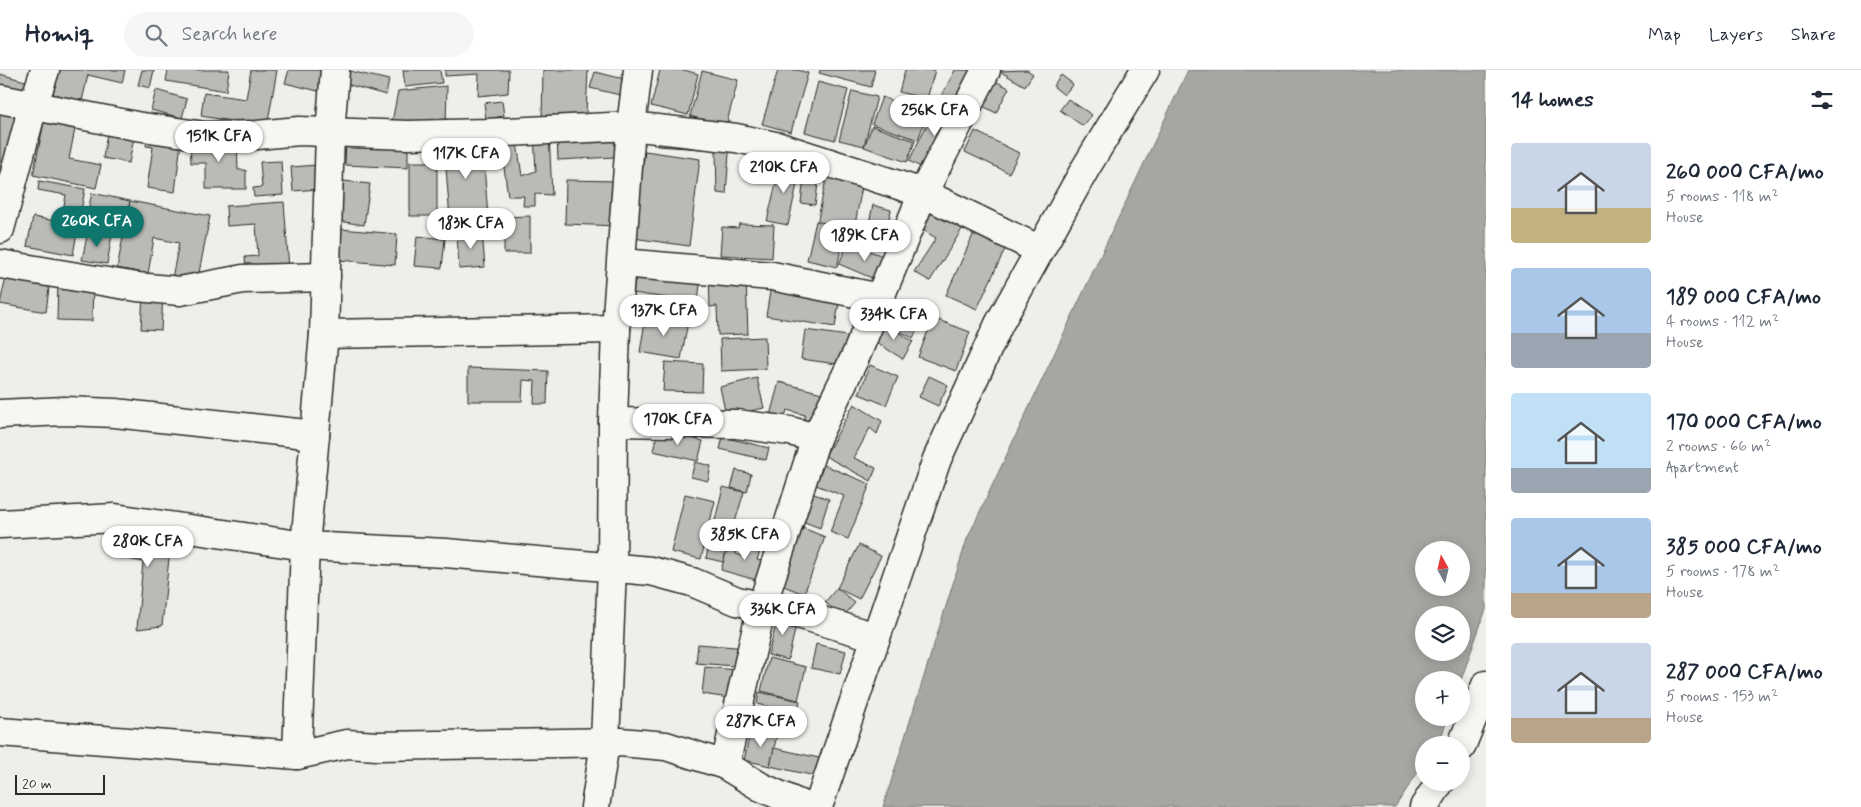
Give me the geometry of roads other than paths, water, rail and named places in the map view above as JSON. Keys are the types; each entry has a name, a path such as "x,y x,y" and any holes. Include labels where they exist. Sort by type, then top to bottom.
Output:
{"street":[{"path":"0,229 33,106 45,70"},
{"path":"297,755 305,546 324,334 330,133 335,70"},
{"path":"595,807 604,744 612,567 616,328 631,126 638,70"},
{"path":"725,765 762,606 816,438 880,298 923,193 986,70"},
{"path":"818,807 937,459 999,324 1085,169 1145,70"},
{"path":"0,99 136,126 205,136 257,135 299,131 330,133 486,133 631,126 736,138 780,147 923,193 1040,250"},
{"path":"622,263 772,276 880,298"},
{"path":"0,264 137,287 180,290 243,279 326,277"},
{"path":"324,334 616,328"},
{"path":"0,414 115,413 315,435"},
{"path":"613,422 737,424 783,430 816,438"},
{"path":"0,524 115,518 305,546 446,553 650,571 692,582 737,601 806,616 876,637"},
{"path":"1465,736 1486,684"},
{"path":"0,732 297,755 347,744 377,746 604,744 620,742 666,746 725,765 761,787 806,807"},
{"path":"1424,807 1434,791"}]}
